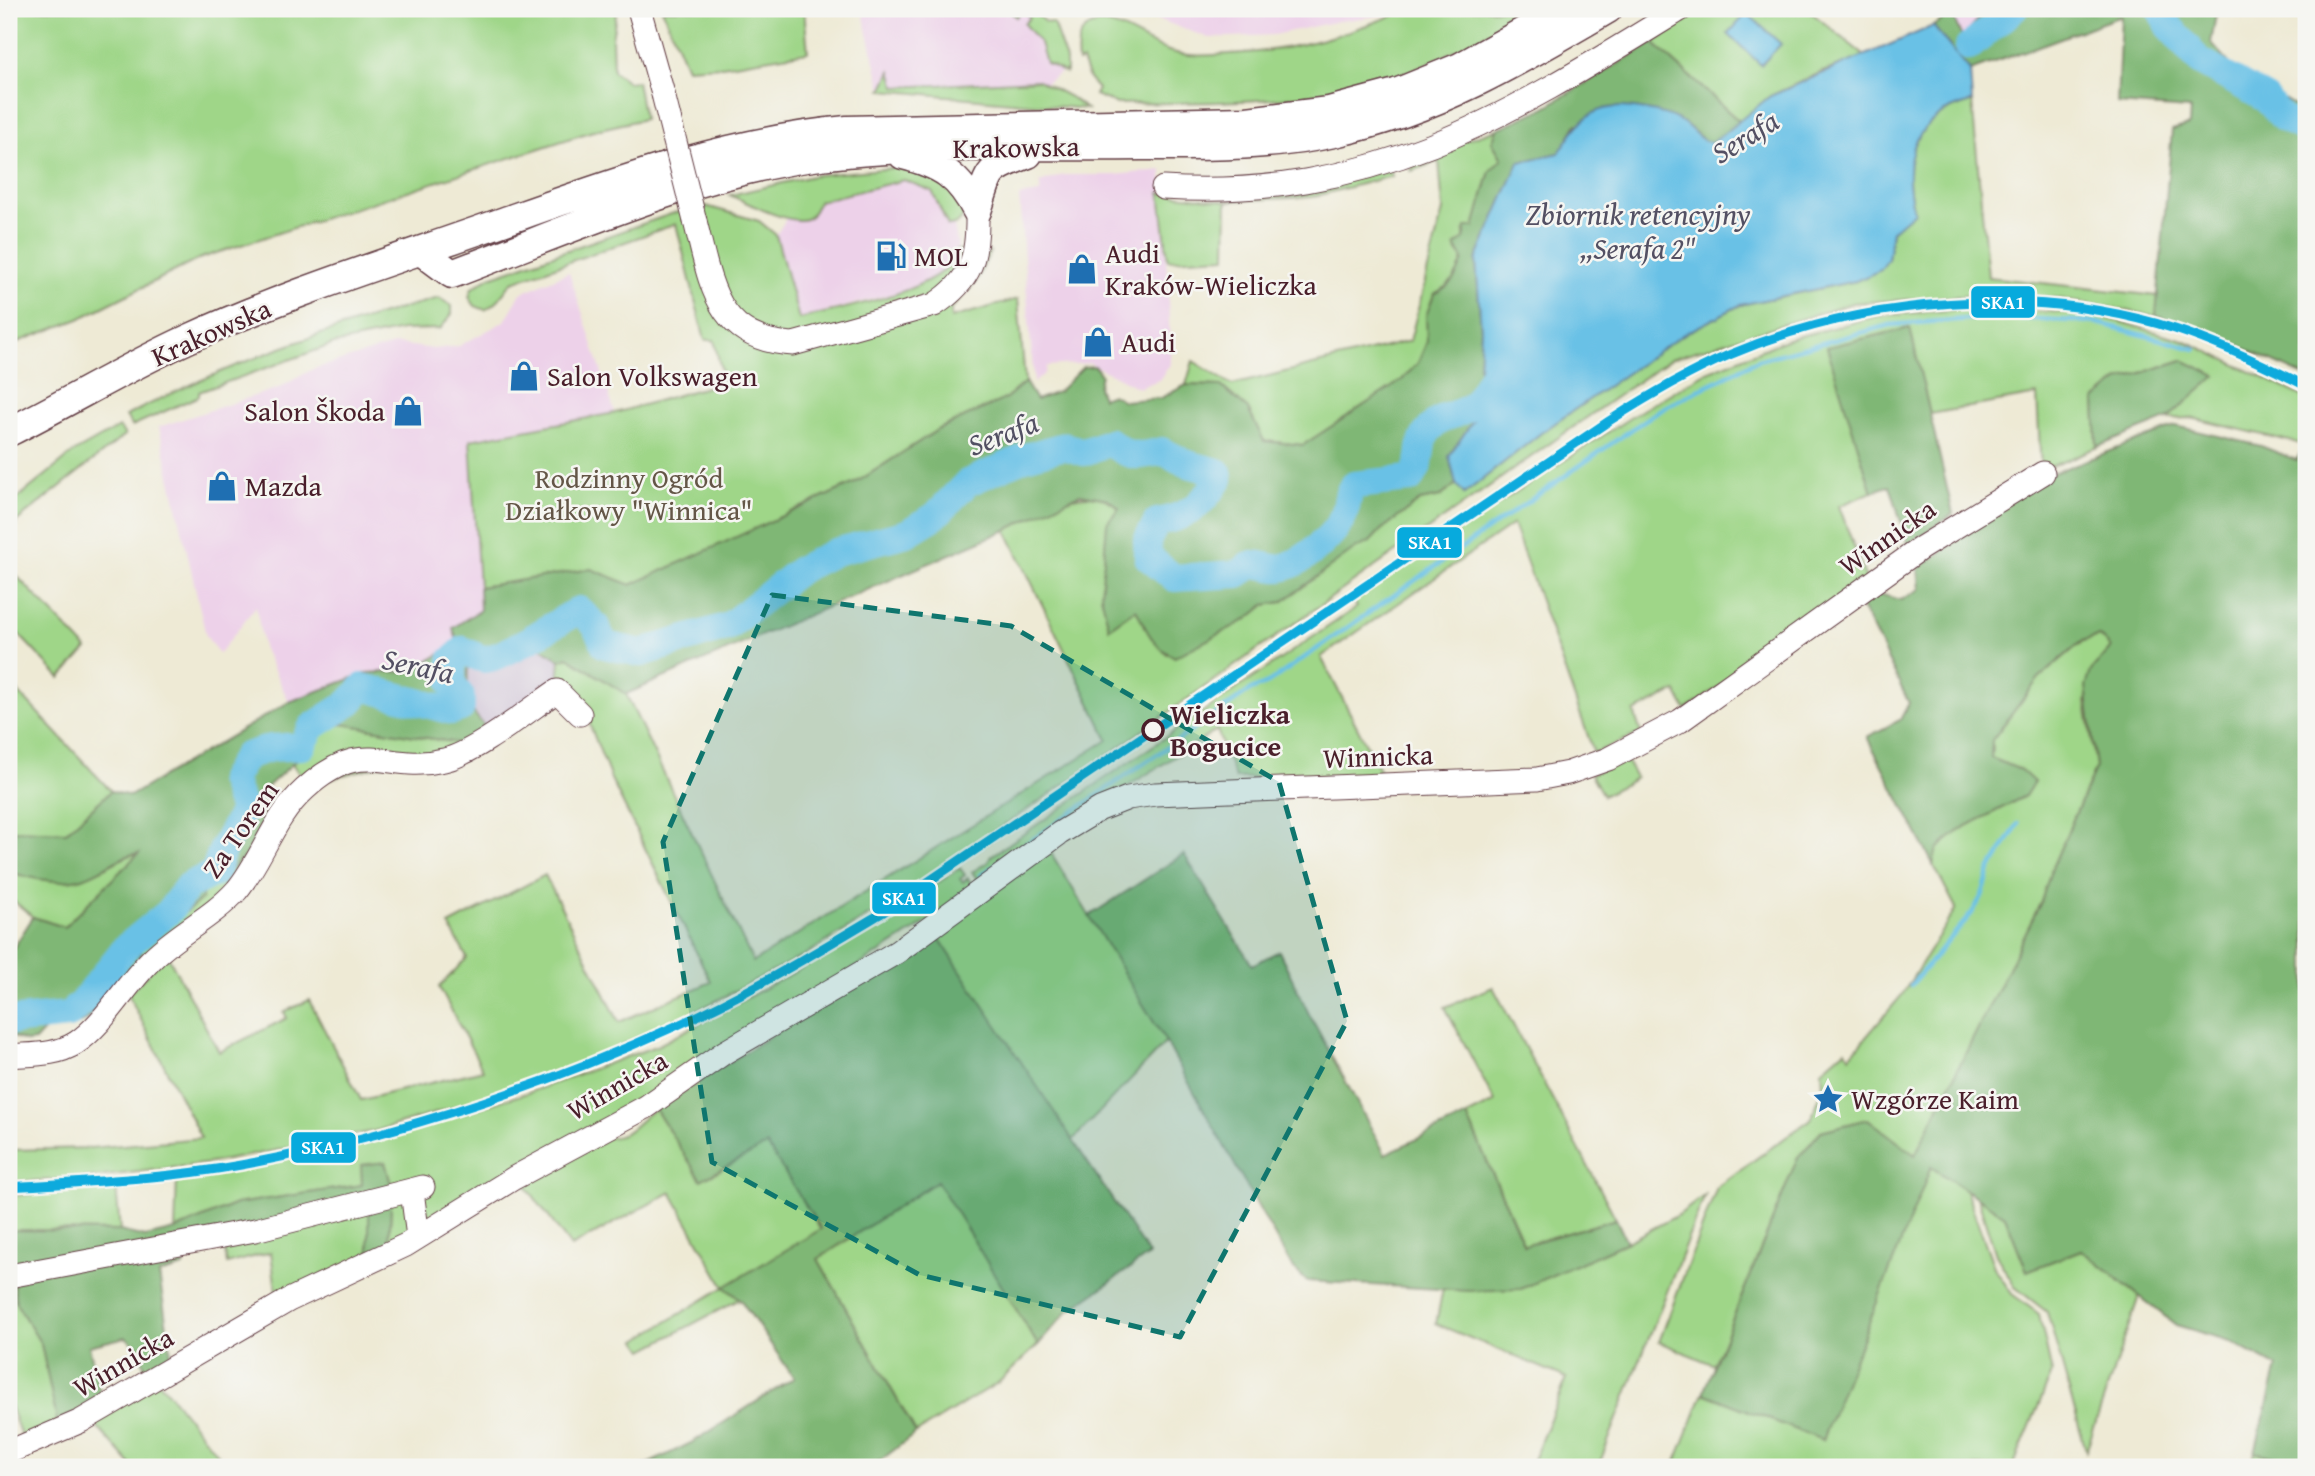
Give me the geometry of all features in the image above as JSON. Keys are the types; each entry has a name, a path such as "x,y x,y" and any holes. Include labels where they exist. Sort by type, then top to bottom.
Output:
{"main road":[{"name":"Krakowska","path":"9,432 186,340 253,312 659,168 734,146 797,136 942,125 1247,121 1329,111 1395,93 1447,72 1564,9"},
{"name":"Krakowska","path":"421,251 452,274 717,179 808,158 884,150 1243,144 1331,134 1410,112 1478,84 1608,9"},
{"path":"976,211 982,187 996,167 1045,147"},
{"path":"884,150 938,167 959,181 976,211"}],"street":[{"path":"639,9 713,291 725,314 739,327 771,343 793,344 934,305 954,292 967,275 977,250 976,211"},
{"path":"1163,188 1247,190 1312,181 1401,159 1455,137 1513,108 1681,9"},
{"name":"Winnicka","path":"9,1452 80,1421 289,1300 418,1237 536,1165 646,1107 726,1052 897,952 982,893 1060,833 1100,809 1128,798 1155,794 1491,781 1568,773 1608,758 1680,722 1921,548 2043,472"},
{"name":"Za Torem","path":"9,1056 41,1055 77,1042 155,956 214,912 238,889 283,810 326,774 351,759 376,757 416,762 446,760 512,723 556,691 580,714"},
{"path":"9,1276 269,1227 417,1189 418,1237"}],"highlighted area":[{"path":"772,595 1011,626 1279,782 1347,1021 1180,1337 920,1275 712,1162 663,842"}],"shaded area":[{"path":"862,9 1030,9 1041,19 1062,72 1040,86 882,90"},
{"path":"1129,9 1430,9 1339,21 1273,35 1209,38"},
{"path":"1950,9 1984,9 1963,41 1952,14"},
{"path":"1162,170 1171,363 1159,380 1138,388 1090,363 1047,366 1045,373 1034,383 1019,196 1040,193 1040,183 1063,175 1114,175"},
{"path":"904,180 932,191 947,226 954,226 958,246 951,265 925,285 798,319 776,235 786,219 803,220 819,201"},
{"path":"569,272 615,413 470,440 480,610 454,628 458,644 410,671 366,673 289,702 263,647 256,606 219,654 206,636 159,427 279,388 313,369 397,344 434,349 459,346 505,321 521,293"},
{"path":"535,643 560,660 558,683 488,731 467,704 468,668 501,667"}],"green space":[{"path":"9,9 617,9 612,38 613,71 628,82 637,81 644,119 596,130 201,258 79,319 9,343"},
{"path":"662,9 804,9 808,52 722,66 687,68"},
{"path":"1030,9 1045,22 1053,23 1066,60 1066,73 1046,63 1040,43 1024,24 1030,17 1022,10 1016,17 1009,10"},
{"path":"1409,9 1529,9 1460,48 1405,73 1320,94 1287,98 1117,104 1095,95 1098,89 1089,79 1082,61 1078,62 1077,50 1082,33 1097,24 1116,26 1176,53 1209,55 1277,49 1321,40"},
{"path":"1703,9 1807,9 1866,57 1822,72 1770,96 1740,122 1653,43"},
{"path":"1984,9 2217,9 2211,43 2237,72 2306,112 2306,377 2218,336 2156,316 2172,130 2189,125 2190,109 2117,104 2121,16 1970,71 1933,26 1952,14 1963,40"},
{"path":"1653,43 1740,122 1712,143 1706,142 1684,123 1577,124 1560,153 1519,162 1476,260 1481,329 1477,415 1449,456 1456,484 1440,497 1420,501 1381,530 1370,542 1355,549 1282,602 1265,605 1246,620 1175,657 1156,643 1136,609 1109,628 1101,595 1107,523 1119,508 1108,499 1080,494 1006,530 626,694 568,657 560,660 534,643 501,667 468,668 467,704 488,731 464,744 342,724 317,732 312,746 267,787 283,806 249,862 243,858 202,894 202,899 144,945 137,965 88,1019 80,1023 53,1021 35,1041 27,1042 9,1035 9,955 33,917 64,927 139,853 79,879 53,881 34,878 9,872 9,830 66,832 111,791 130,796 289,702 366,673 410,671 458,644 453,628 480,610 479,587 591,569 631,585 857,482 939,429 1005,399 1025,382 1036,400 1058,392 1083,367 1095,366 1101,375 1098,387 1102,398 1112,394 1124,401 1161,398 1186,385 1221,386 1248,409 1264,441 1303,445 1401,381 1418,363 1427,342 1426,316 1434,294 1449,284 1458,271 1463,259 1455,246 1464,239 1466,227 1474,227 1490,171 1502,159 1492,142 1497,129 1540,110"},
{"path":"891,71 896,87 1038,80 1086,109 882,90"},
{"path":"1972,101 1988,277 2158,296 2156,316 2056,298 1980,295 1853,303 1670,359 1115,750 888,904 805,955 708,1005 602,1055 512,1090 379,1130 211,1163 89,1178 9,1182 9,1150 90,1148 201,1138 128,994 167,954 219,1052 287,1018 284,1012 309,1000 361,1100 483,1070 439,987 467,958 449,925 545,875 619,1022 711,982 611,779 579,697 558,683 560,660 568,657 626,694 753,962 1108,740 1006,530 1062,501 1092,496 1106,499 1119,508 1107,523 1110,627 1136,609 1153,640 1167,654 1246,620 1265,605 1282,602 1355,548 1370,542 1381,530 1420,501 1440,497 1456,484 1465,493 1541,433 1682,335 1740,305 1856,281 1888,259 1892,230 1914,212 1909,186 1913,148 1926,126 1941,114"},
{"path":"1497,129 1492,142 1502,159 1490,171 1474,228 1464,232 1464,239 1456,250 1463,259 1458,271 1449,284 1434,295 1427,316 1427,342 1418,363 1401,381 1303,445 1264,441 1253,420 1221,386 1186,385 1193,361 1232,385 1410,341 1443,210 1439,161 1411,171 1412,158"},
{"path":"906,167 940,173 967,209 960,221 948,226 932,191 904,180 819,201 810,216 799,220 768,212 730,195 817,175"},
{"path":"1390,170 1392,176 1312,197 1227,201"},
{"path":"1160,193 1227,201 1226,257 1168,260"},
{"name":"Rodzinny Ogród Działkowy \"Winnica\"","path":"706,206 759,221 776,235 799,319 863,304 913,287 934,277 950,264 957,250 990,252 977,281 951,309 951,318 1018,299 1025,382 1005,399 939,429 857,482 631,585 591,569 479,587 470,440 615,413 724,382 714,340 705,340 676,224 512,282 496,303 485,310 475,306 469,297 472,288 490,277 674,213"},
{"path":"439,298 452,306 452,314 440,329 402,330 334,344 199,392 199,396 132,426 126,416 202,380 279,349"},
{"path":"1977,308 2092,314 2184,340 2306,398 2306,445 2191,418 2167,419 2215,376 2182,360 2119,380 2095,400 2097,447 2041,471 2037,395 1930,414 1909,328 1828,347 1872,492 1839,506 1867,582 1686,710 1676,691 1634,712 1641,733 1594,753 1513,524 1321,657 1383,777 1235,778 1217,730 1068,824 983,887 972,872 988,862 991,856 1357,607 1352,599 1639,412 1707,372 1788,339 1879,316"},
{"path":"1910,328 1953,514 1908,545 1890,485 1872,492 1827,347"},
{"path":"2183,360 2216,376 2167,419 2097,447 2095,400 2120,380"},
{"path":"2176,426 2261,446 2296,460 2306,445 2306,1466 2255,1452 2277,1367 2230,1341 2176,1325 2081,1250 2027,1271 2005,1216 1931,1167 1822,1440 1703,1393 1797,1159 1821,1131 1868,1119 1915,1155 2041,902 2051,870 2096,767 2086,686 2091,671 2111,648 2099,636 2082,641 2039,678 1992,740 1991,758 2021,770 2034,782 2025,796 1963,828 1937,849 1933,864 1867,737 1900,720 1909,703 1859,601 1876,593 1901,600 1920,589 1918,569 2045,476"},
{"path":"119,427 125,435 17,521 9,533 9,505 73,453"},
{"path":"9,568 87,649 60,678 9,624"},
{"path":"2099,636 2111,648 2091,671 2086,702 2096,767 2051,870 2041,902 1915,1156 1868,1119 1821,1131 1797,1159 1714,1365 1659,1342 1717,1187 1811,1119 1823,1088 1822,1070 1845,1050 1850,1056 1902,995 1956,908 1933,864 1936,849 1963,828 2025,796 2021,770 1991,758 1992,740 2039,678 2083,641"},
{"path":"9,682 111,791 66,832 9,830"},
{"path":"342,724 464,744 308,784 292,764 312,746 317,732"},
{"path":"1625,758 1636,778 1603,796 1591,774"},
{"path":"1048,848 1166,1042 1072,1141 935,932"},
{"path":"141,852 64,927 33,917 9,897 9,872 44,880 72,880 88,876"},
{"path":"1184,854 1252,965 1279,951 1309,1014 1385,1154 1467,1116 1524,1245 1616,1219 1627,1242 1521,1289 1469,1291 1307,1281 1292,1267 1166,1042 1089,916"},
{"path":"243,858 249,862 234,886 137,965 144,945"},
{"path":"960,868 965,875 960,879 963,882 968,878 976,891 643,1103 389,1246 392,1188 385,1162 362,1185 236,1204 175,1230 177,1177 358,1145 530,1092 659,1045 838,949"},
{"path":"935,932 1149,1255 1067,1312 1038,1345 937,1181 818,1259 916,1433 872,1467 642,1467 693,1442 794,1378 740,1299 724,1287 821,1229 767,1145 701,1180 655,1109"},
{"path":"1493,987 1616,1219 1524,1245 1467,1116 1495,1102 1445,1007"},
{"path":"655,1109 767,1144 821,1230 725,1287 740,1299 644,1350 637,1340 724,1287 671,1192 571,1247 521,1179 604,1137 625,1133"},
{"path":"385,1162 392,1188 389,1246 369,1257 369,1203 186,1246 184,1267 159,1274 172,1360 147,1375 138,1348 126,1337 89,1346 102,1400 58,1425 41,1344 16,1303 9,1230 120,1231 145,1237 175,1230 236,1204 362,1185 361,1165"},
{"path":"1931,1166 1965,1188 1994,1267 2012,1294 2039,1314 2052,1373 2013,1467 1674,1467 1703,1393 1822,1439"},
{"path":"938,1181 1038,1345 999,1382 916,1433 818,1259"},
{"path":"116,1186 120,1231 9,1230 9,1196"},
{"path":"1705,1195 1598,1467 1530,1467 1567,1378 1436,1324 1443,1288 1521,1289 1627,1242 1680,1214"},
{"path":"1977,1196 2005,1216 2027,1271 2081,1250 2139,1296 2086,1451 2047,1312 2015,1287 1996,1255"},
{"path":"369,1202 369,1257 277,1299 271,1252 227,1264 222,1234"},
{"path":"9,1251 16,1303 41,1344 58,1425 23,1441 9,1403"},
{"path":"158,1380 221,1459 211,1467 133,1467 92,1421"},
{"path":"2255,1452 2306,1466 2306,1467 2251,1467"}],"water":[{"path":"1747,13 1781,44 1761,65 1728,34"},
{"name":"Zbiornik retencyjny ,,Serafa 2\"","path":"1933,26 1970,71 1972,101 1941,114 1926,126 1913,148 1909,186 1914,212 1892,231 1888,259 1881,270 1856,281 1740,305 1682,335 1541,433 1464,494 1456,484 1449,456 1477,415 1481,329 1476,260 1519,162 1559,153 1575,129 1591,114 1612,107 1641,109 1667,115 1712,143 1770,96"}],"waterway":[{"name":"Serafa","path":"1969,47 2014,9"},
{"name":"Serafa","path":"2160,9 2168,25 2199,61 2266,99 2284,119 2306,129"},
{"path":"981,875 1251,690 1268,683 1661,409 1758,360 1890,325 1995,317 2094,322 2196,349"},
{"name":"Serafa","path":"9,1021 68,1015 81,1004 126,947 169,912 188,886 216,872 223,848 243,810 232,779 246,756 271,748 302,746 312,727 349,703 363,687 452,711 461,708 461,696 452,684 452,660 463,650 484,659 492,658 517,647 579,610 595,625 605,645 641,653 729,626 801,569 835,552 907,533 935,516 967,483 1025,457 1064,446 1084,452 1110,442 1129,453 1140,455 1162,451 1188,464 1218,472 1219,479 1200,503 1177,517 1157,522 1147,541 1148,557 1174,578 1238,574 1253,564 1280,568 1309,554 1328,537 1341,519 1354,485 1410,479 1418,465 1423,442 1429,430 1439,421 1471,406 1486,386 1497,364"},
{"path":"1911,985 1972,913 1982,896 1990,870 2018,824"}],"transit line":[{"name":"SKA1","path":"9,1187 183,1174 297,1154 353,1140 518,1090 572,1070 704,1013 782,972 882,913 1624,412 1698,369 1782,335 1893,309 1950,303 2008,302 2065,306 2121,315 2175,329 2242,355 2306,386"}],"place":[{"name":"MOL","path":"891,256"},
{"name":"Audi Kraków-Wieliczka","path":"1082,269"},
{"name":"Audi","path":"1098,342"},
{"name":"Salon Volkswagen","path":"524,376"},
{"name":"Salon Škoda","path":"408,411"},
{"name":"Mazda","path":"222,486"},
{"name":"Wieliczka Bogucice","path":"1153,730"},
{"name":"Wzgórze Kaim","path":"1828,1099"}]}
